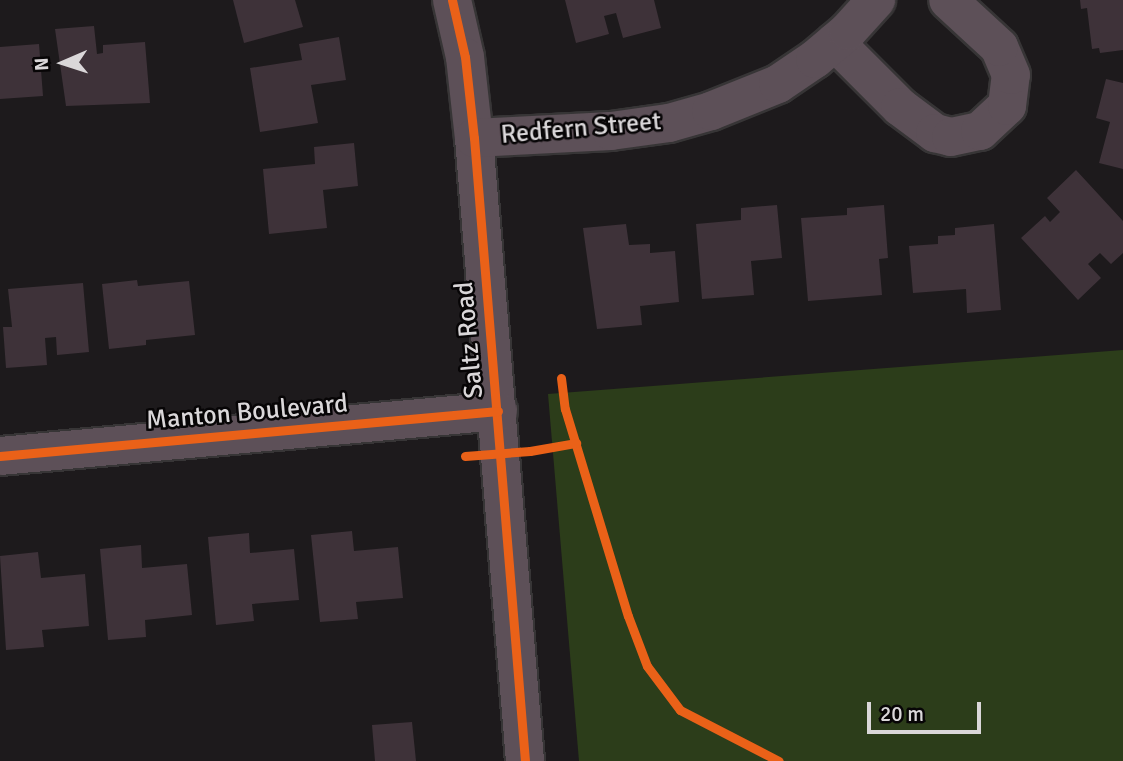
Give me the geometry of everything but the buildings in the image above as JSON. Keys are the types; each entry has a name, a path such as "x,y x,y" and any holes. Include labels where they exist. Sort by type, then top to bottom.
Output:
{"street":[{"name":"Saltz Road","path":"453,0 465,57 474,138 524,761"},
{"name":"Redfern Street","path":"474,138 611,131 679,120 711,111 778,84 835,42 876,0"},
{"path":"835,42 900,107 935,133 951,136 980,131 1007,106 1011,75 999,47 948,0"},
{"name":"Manton Boulevard","path":"0,456 498,411"}],"green space":[{"path":"1123,350 1123,761 579,761 548,394"}],"cycle path":[{"path":"452,0 465,57 474,138 525,761"},
{"path":"561,378 565,409 628,616 647,666 680,710 779,761"},
{"path":"0,456 498,411"},
{"path":"465,456 530,451 576,443"}]}
